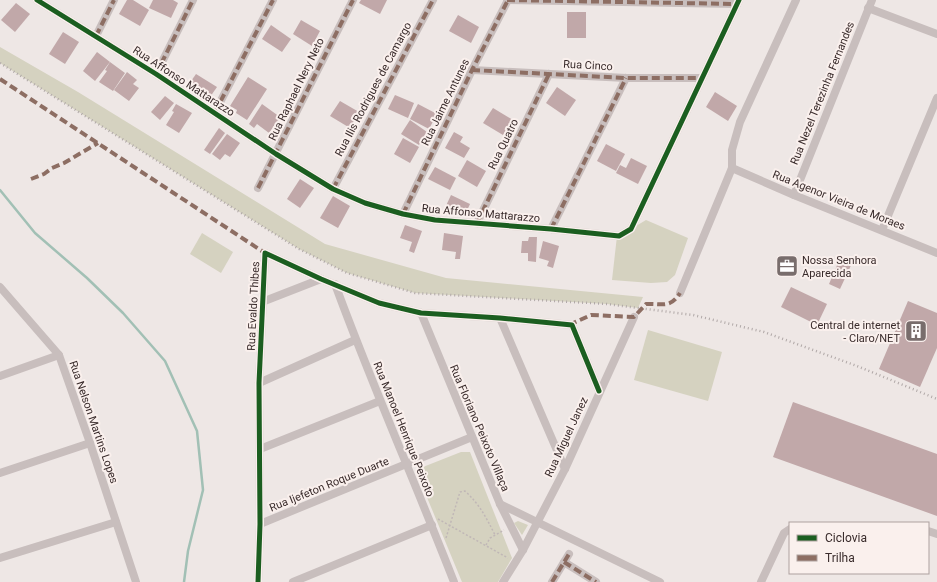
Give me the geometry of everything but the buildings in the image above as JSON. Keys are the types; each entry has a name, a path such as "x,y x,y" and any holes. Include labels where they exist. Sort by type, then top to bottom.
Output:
{"street":[{"name":"Rua Affonso Mattarazzo","path":"37,0 215,112 276,154 333,189 366,203 403,214 435,220 619,236 631,229 738,2"},
{"path":"96,36 114,0"},
{"path":"156,74 193,0"},
{"path":"215,112 273,0"},
{"name":"Rua Raphael Nery Neto","path":"258,188 353,0"},
{"name":"Rua Ilis Rodrigues de Camargo","path":"333,189 433,0"},
{"path":"508,0 738,2"},
{"name":"Rua Jaime Antunes","path":"403,214 472,70 508,0"},
{"path":"680,293 732,168 732,150 740,122 796,0"},
{"path":"870,4 937,34"},
{"name":"Rua Nezel Terezinha Fernandes","path":"794,195 870,4"},
{"name":"Rua Cinco","path":"472,70 626,78 702,78"},
{"name":"Rua Quatro","path":"477,223 549,74"},
{"path":"551,229 626,78"},
{"path":"882,230 937,98"},
{"name":"Rua Agenor Vieira de Moraes","path":"732,168 937,253"},
{"name":"Rua Evaldo Thibes","path":"258,582 260,450 258,383 265,253 321,279 379,303 421,314 500,318 572,325 599,391"},
{"path":"262,302 321,279"},
{"name":"Rua Manoel Henrique Peixoto","path":"335,284 355,340 432,525 454,582"},
{"name":"Rua Nelson Martins Lopes","path":"1,289 59,355 90,442 136,582"},
{"name":"Rua Floriano Peixoto Villaça","path":"421,314 500,504 523,550"},
{"name":"Rua Miguel Janez","path":"503,582 523,550 565,469 599,391 634,317"},
{"path":"500,318 565,469"},
{"path":"258,383 355,340"},
{"path":"0,376 59,355"},
{"path":"260,450 380,402"},
{"name":"Rua Ijefeton Roque Duarte","path":"260,524 472,437"},
{"path":"0,474 90,442"},
{"path":"500,504 660,582"},
{"path":"0,558 116,522"},
{"path":"293,582 432,525"},
{"path":"761,582 784,533 789,530"},
{"path":"552,582 569,554"},
{"path":"564,562 596,582"}],"path":[{"path":"446,538 460,492 465,491 482,509 495,535"},
{"path":"426,512 515,562"},
{"path":"486,546 490,538 512,527"}],"shaded area":[{"path":"0,47 78,92 325,244 446,278 643,297 638,308 607,304 415,293 347,273 299,249 0,63"},
{"path":"646,220 688,238 675,275 667,282 651,283 612,280 617,236"},
{"path":"202,233 233,252 221,273 190,254"},
{"path":"648,330 722,352 708,401 634,380"},
{"path":"461,452 470,452 512,558 498,582 462,582 419,478 419,473 423,467"},
{"path":"518,521 528,525 522,535 514,523"}],"waterway":[{"path":"0,190 35,233 87,278 123,313 165,361 197,431 203,490 188,551 184,582"}],"railway":[{"path":"0,63 299,249 347,273 415,293 607,304 693,315 764,332 857,366 937,399"}],"marked path":[{"path":"96,36 114,0"},
{"path":"156,74 193,0"},
{"path":"215,112 273,0"},
{"path":"258,188 353,0"},
{"path":"333,189 433,0"},
{"path":"507,0 737,4"},
{"path":"403,214 472,70 508,0"},
{"path":"472,70 626,78 702,78"},
{"path":"477,223 549,74"},
{"path":"551,229 626,78"},
{"path":"0,79 265,253"},
{"path":"31,179 44,174 52,168 64,163 98,143"},
{"path":"569,325 591,315 634,317 646,304 669,303 673,301 680,293"},
{"path":"552,582 569,554"},
{"path":"564,562 596,582"}],"cycle path":[{"path":"37,0 156,74 276,154 333,189 365,203 403,214 435,220 619,236 631,229 739,0"},
{"path":"258,582 260,524 259,383 265,253 321,279 379,303 421,313 500,318 572,325 599,391"}],"place":[{"name":"Nossa Senhora Aparecida","path":"787,266"},
{"name":"Central de internet - Claro/NET","path":"916,331"}]}
